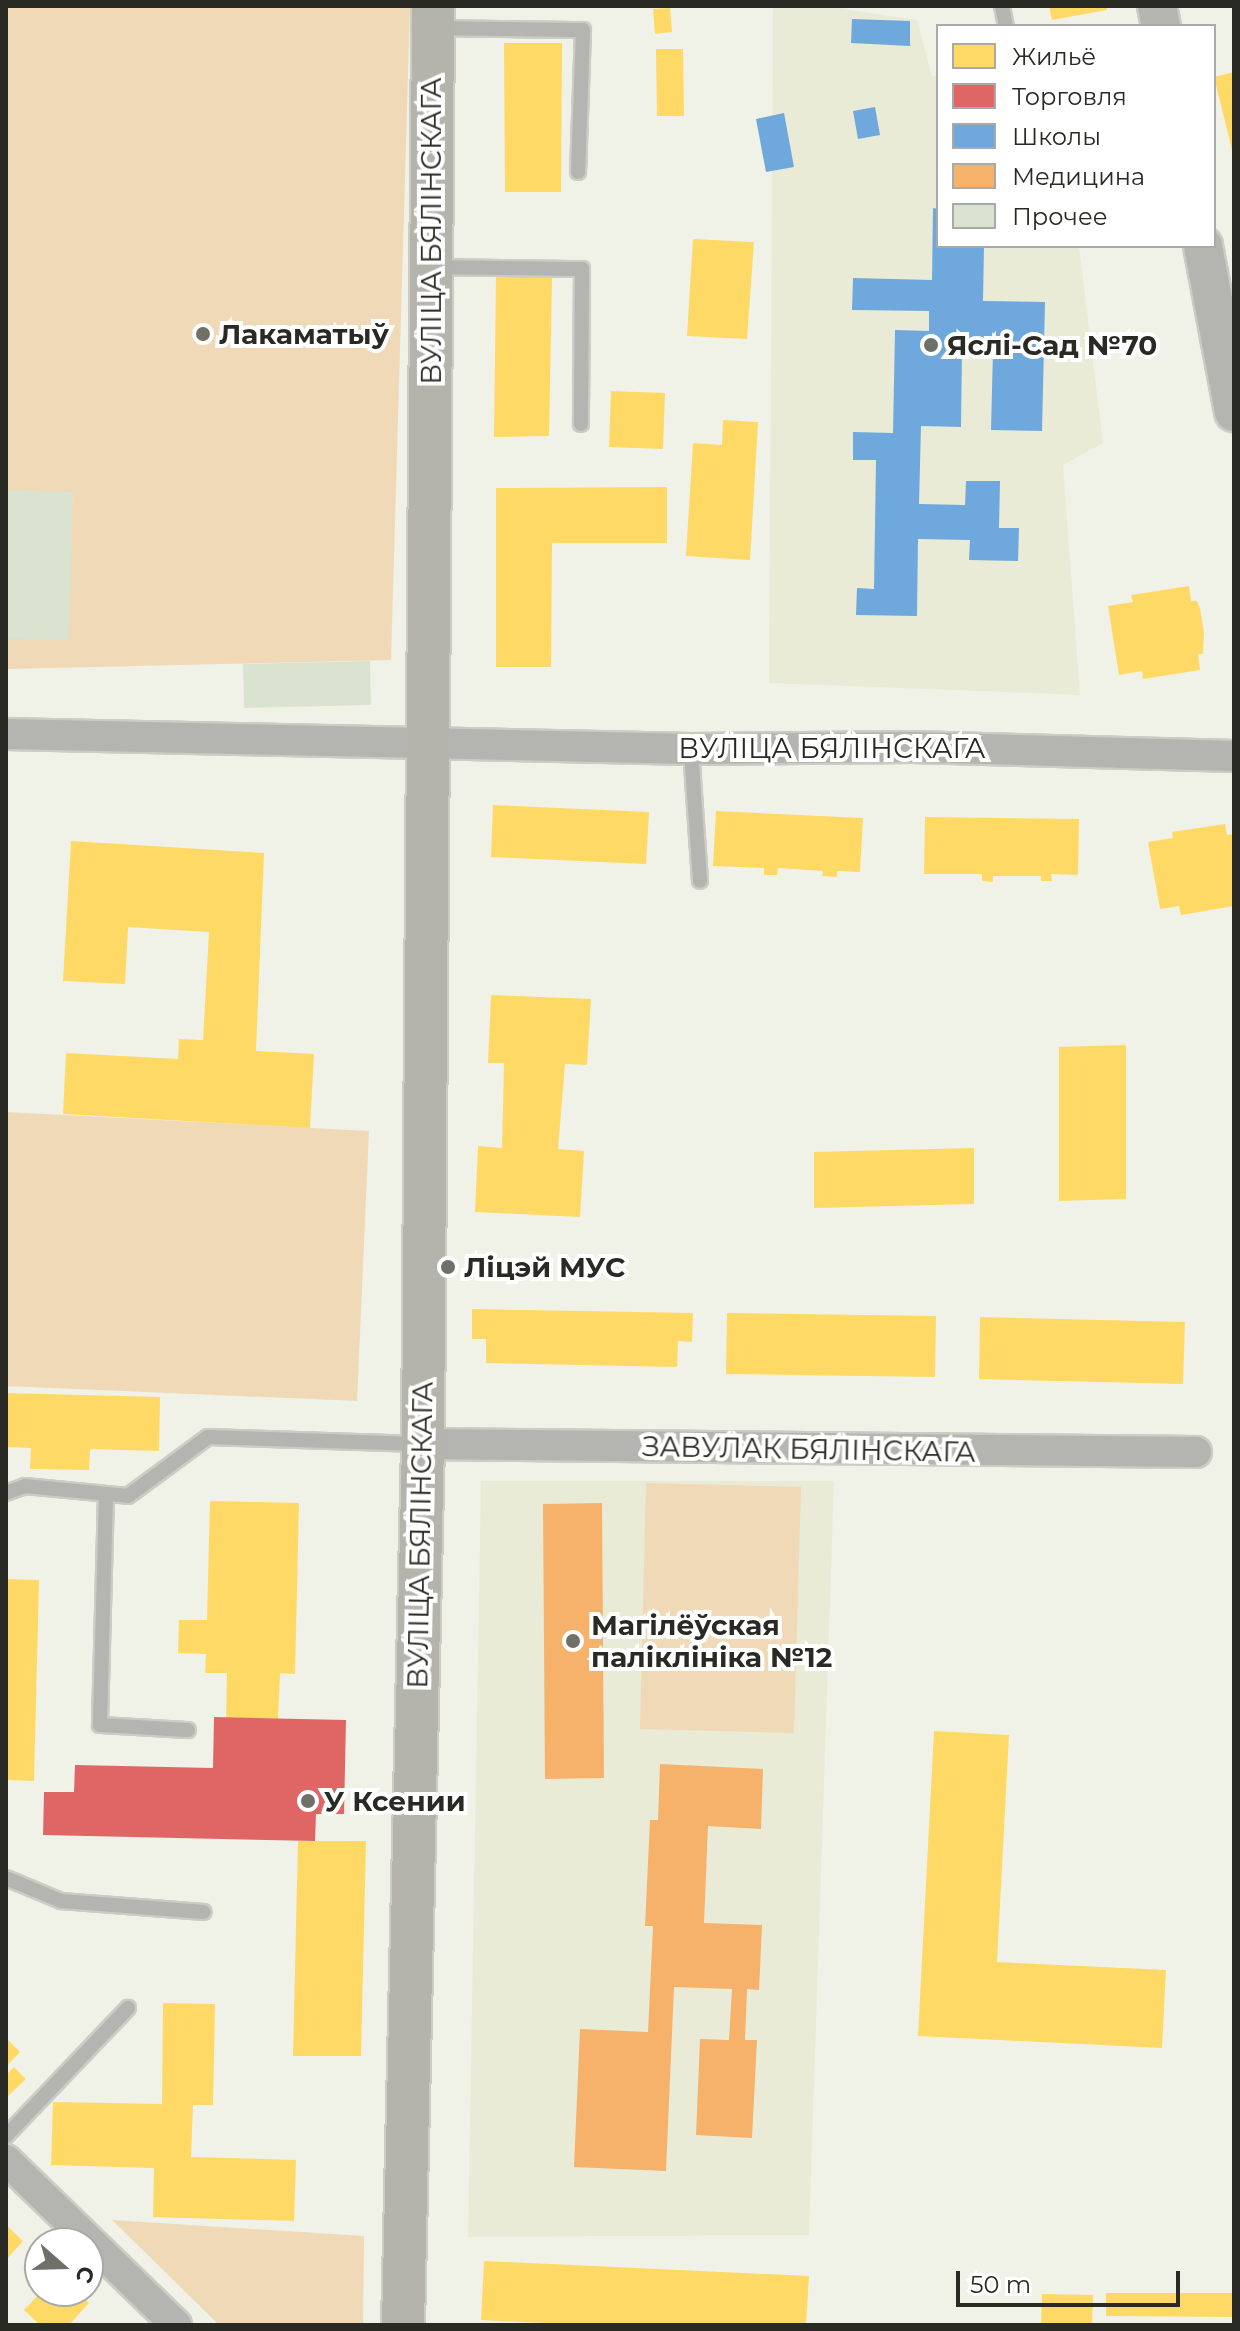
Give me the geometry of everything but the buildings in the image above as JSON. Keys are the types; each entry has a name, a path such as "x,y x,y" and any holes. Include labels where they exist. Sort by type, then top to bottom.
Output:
{"main road":[{"name":"ВУЛІЦА БЯЛІНСКАГА","path":"403,2325 423,1444 432,17"}],"street":[{"path":"1203,248 1234,412"},
{"name":"ВУЛІЦА БЯЛІНСКАГА","path":"6,734 691,749 928,747 1234,756"},
{"name":"ЗАВУЛАК БЯЛІНСКАГА","path":"423,1444 1196,1452"},
{"path":"6,2160 176,2325"}],"lane":[{"path":"432,17 583,30 578,172"},
{"path":"431,267 582,269 581,424"},
{"path":"691,749 700,881"},
{"path":"6,1493 25,1486 128,1496 208,1437 423,1444"},
{"path":"106,1494 100,1725 188,1730"},
{"path":"6,1878 61,1901 204,1912"},
{"path":"6,2136 128,2008"}],"shaded area":[{"name":"Лакаматыў","path":"6,6 410,6 391,660 6,669"},
{"name":"Яслі-Сад №70","path":"773,6 823,6 917,20 932,76 936,76 936,248 1079,248 1103,443 1063,465 1080,695 769,683"},
{"path":"6,1112 369,1131 357,1401 6,1386"},
{"path":"481,1481 834,1481 809,2235 468,2237"},
{"path":"646,1483 801,1487 794,1733 640,1729"},
{"path":"112,2220 364,2236 363,2325 219,2325"}],"place":[{"name":"Лакаматыў","path":"203,334"},
{"name":"Яслі-Сад №70","path":"931,345"},
{"name":"Ліцэй МУС","path":"448,1267"},
{"name":"Магілёўская паліклініка №12","path":"573,1641"},
{"name":"У Ксении","path":"308,1801"}]}
